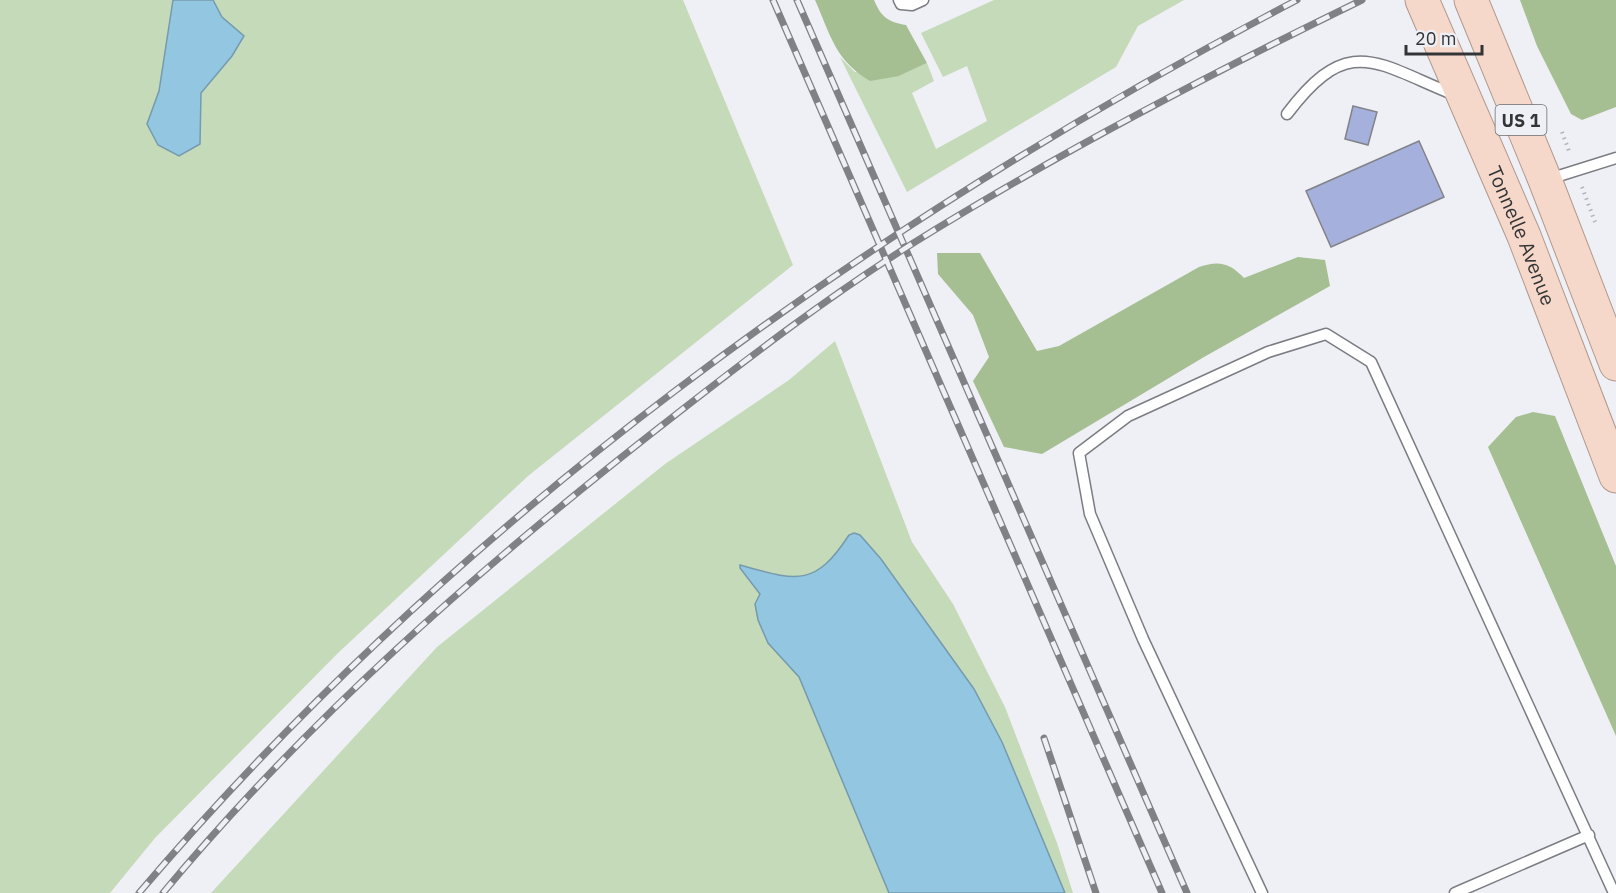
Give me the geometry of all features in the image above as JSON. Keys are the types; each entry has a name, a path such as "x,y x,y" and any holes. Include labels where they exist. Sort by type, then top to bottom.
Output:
{"highway":[{"name":"Tonnelle Avenue","path":"1422,0 1524,236 1616,476"},
{"name":"US 1","path":"1475,9 1562,221 1616,364"}],"lane":[{"path":"899,0 901,4 912,5 923,0"},
{"path":"1287,114 1316,80 1353,60 1377,63 1465,99"},
{"path":"1545,180 1616,158"},
{"path":"1262,893 1143,639 1090,514 1079,453 1128,416 1268,352 1326,334 1371,362 1614,893"},
{"path":"1455,893 1589,836"}],"green space":[{"path":"0,0 173,0 159,91 147,124 200,114 201,93 232,56 222,17 213,0 683,0 793,265 528,476 338,653 155,838 110,893 0,893"},
{"path":"815,0 874,0 879,11 886,18 906,25 927,63 899,76 870,81 841,56"},
{"path":"994,0 1184,0 1138,26 1116,67 907,192 840,57 855,72 899,76 927,63 934,81 912,93 936,149 987,121 967,66 943,77 921,33"},
{"path":"1520,0 1616,0 1616,107 1582,120 1571,114 1537,46"},
{"path":"937,253 980,253 1037,351 1059,346 1206,265 1224,264 1244,278 1298,257 1325,260 1330,286 1204,357 1042,454 1004,447 973,381 989,357 973,315 938,274"},
{"path":"835,341 912,542 953,604 1005,707 1057,843 1073,893 211,893 437,647 665,464 789,380"},
{"path":"1533,412 1555,416 1616,566 1616,736 1488,447 1516,417"}],"water":[{"path":"173,0 213,0 222,17 244,36 232,56 201,93 200,144 179,156 158,145 147,124 159,91"},
{"path":"854,533 860,535 881,559 974,689 1002,742 1065,893 889,893 799,677 768,643 758,620 755,604 760,594 740,568 740,565 775,574 802,576 825,565 849,535"}],"building":[{"path":"1353,106 1377,112 1368,145 1345,139"},
{"path":"1419,141 1444,197 1331,247 1306,191"}],"railway":[{"path":"773,0 1162,893"},
{"path":"797,0 1187,893"},
{"path":"139,893 262,757 393,627 531,506 675,391 824,283 978,182 1136,88 1297,0"},
{"path":"163,893 274,769 393,652 455,596 582,489 752,355 861,277 988,198 1146,110 1362,0"},
{"path":"1044,738 1096,893"}]}
